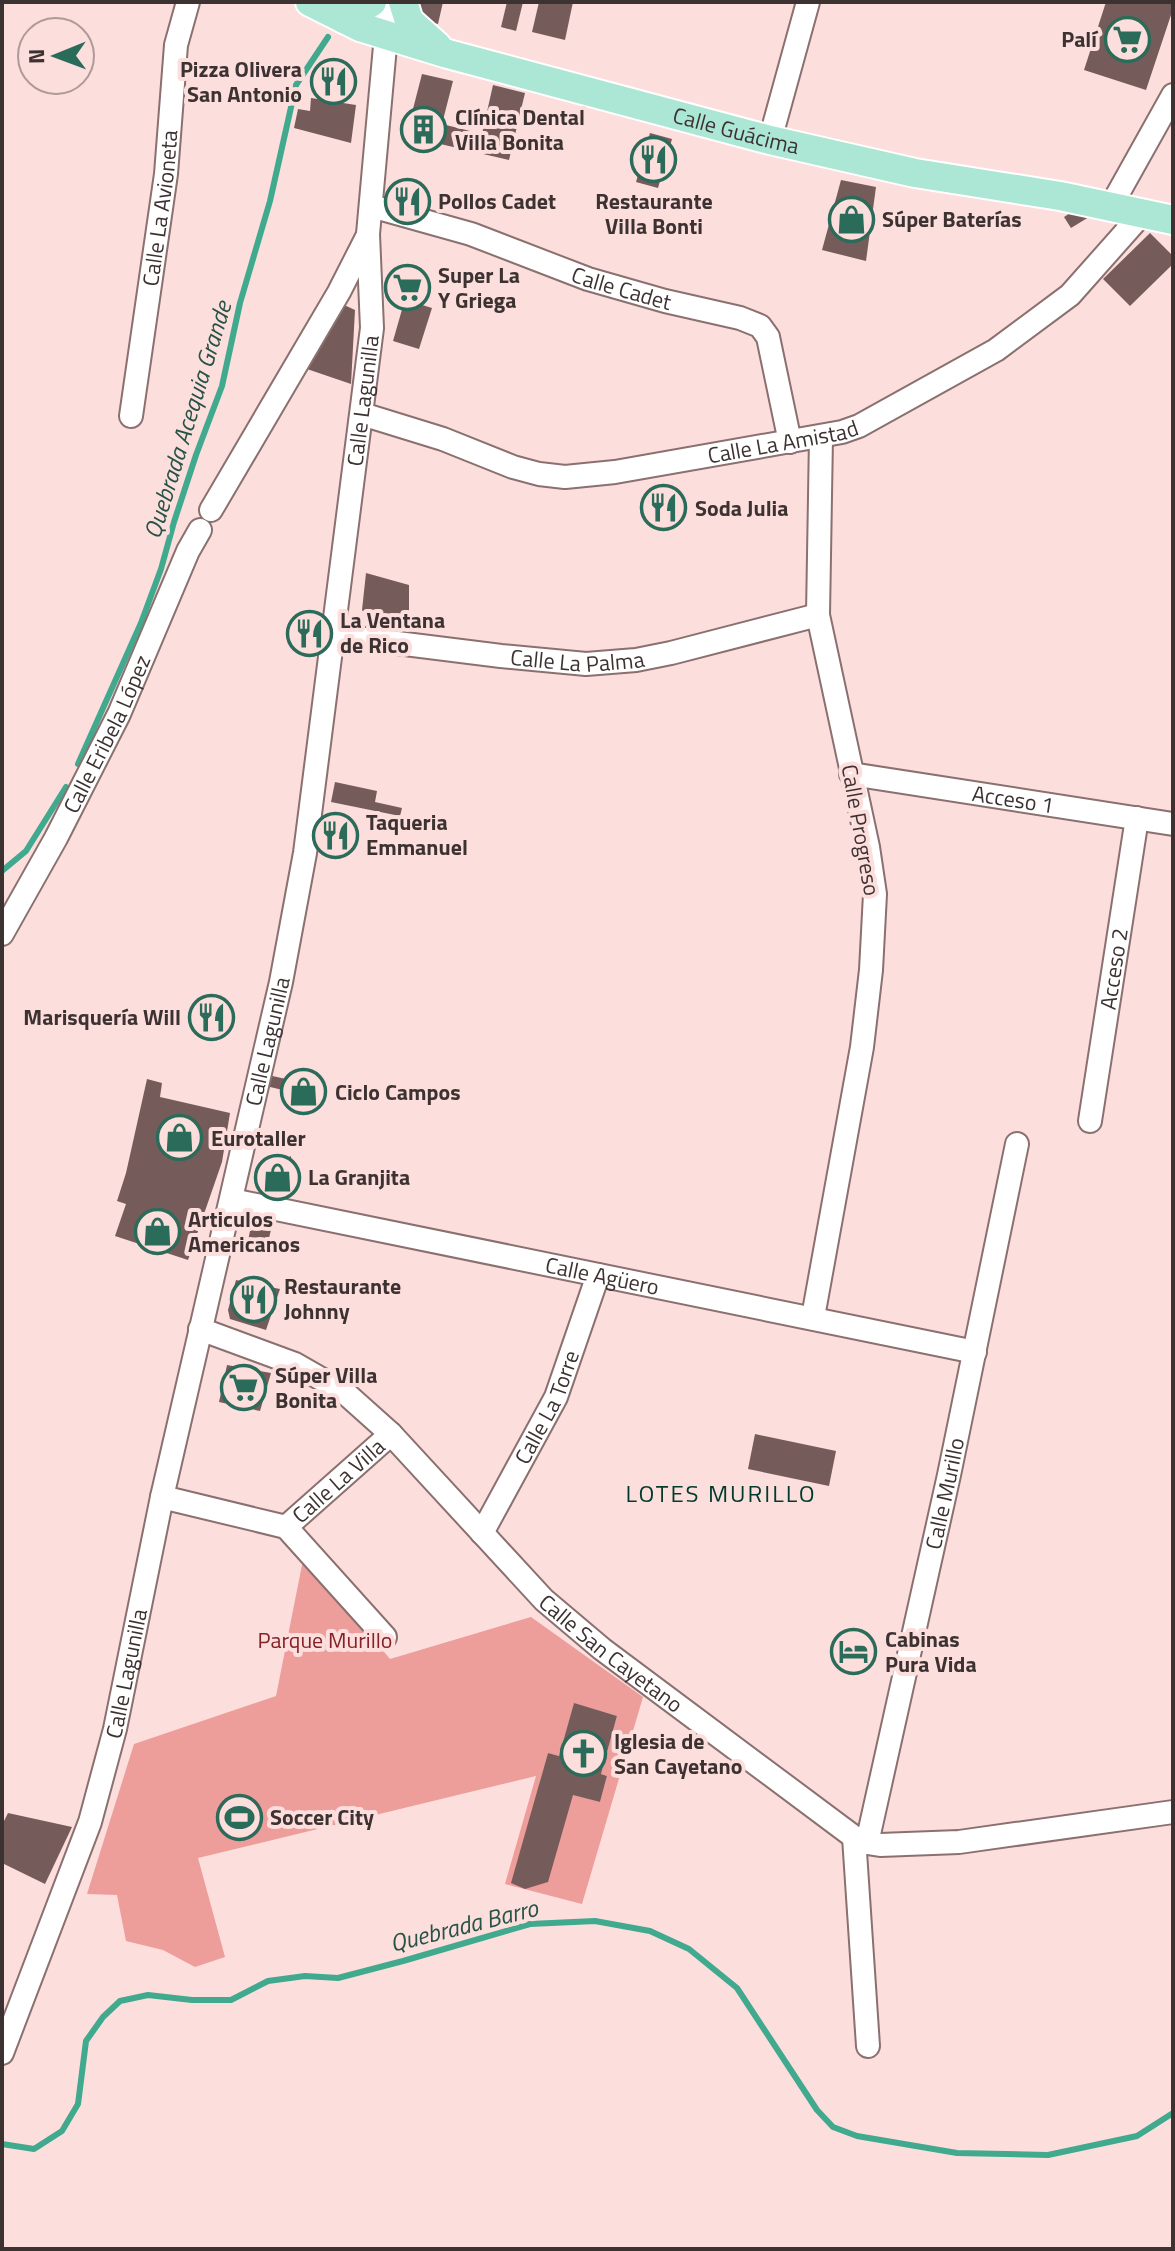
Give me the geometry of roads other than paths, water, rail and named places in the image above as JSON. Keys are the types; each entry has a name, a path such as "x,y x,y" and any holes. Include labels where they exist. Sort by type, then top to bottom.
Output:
{"main road":[{"path":"327,11 372,2"},
{"path":"403,2 409,21 448,54"},
{"name":"Calle Guácima","path":"327,11 385,35 448,54 770,140 915,173 1111,206 1173,220"}],"street":[{"name":"Calle La Avioneta","path":"131,416 166,174 176,45 188,2"},
{"name":"Calle Lagunilla","path":"2,2053 90,1822 115,1729 162,1497 281,982 305,853 372,328 368,234 389,2"},
{"path":"770,140 808,2"},
{"path":"1111,206 1173,95"},
{"name":"Calle Cadet","path":"371,206 471,234 588,279 740,318 760,326 768,337 790,442"},
{"name":"Calle La Amistad","path":"362,414 443,439 513,467 565,477 615,472 821,437 859,426 996,350 1070,295 1141,215"},
{"name":"Calle Eribela López","path":"2,934 56,838 119,714 188,551 339,292 368,234"},
{"name":"Calle Progreso","path":"813,1317 862,1047 871,970 875,894 868,847 818,615 821,437"},
{"name":"Calle La Palma","path":"333,635 586,664 636,660 671,653 818,615"},
{"name":"Acceso 1","path":"851,774 1173,824"},
{"name":"Acceso 2","path":"1090,1121 1137,818"},
{"name":"Calle Murillo","path":"868,2046 861,1840 975,1352 1017,1144"},
{"name":"Calle Agüero","path":"232,1200 975,1352"},
{"name":"Calle La Torre","path":"482,1533 556,1397 598,1275"},
{"name":"Calle San Cayetano","path":"200,1329 295,1364 344,1392 391,1434 544,1600 602,1649 861,1840"},
{"name":"Calle La Villa","path":"286,1527 391,1434"},
{"name":"Calle La Villa","path":"162,1497 286,1527 385,1637"},
{"path":"861,1840 880,1845 959,1842 1173,1812"}],"waterway":[{"name":"Quebrada Acequia Grande","path":"78,764 141,623 161,569 196,455 222,386 240,303 270,201 296,85 328,37"},
{"name":"Quebrada Acequia Grande","path":"2,871 26,851 66,787"},
{"name":"Quebrada Barro","path":"2,2144 34,2149 62,2131 78,2104 86,2041 103,2017 120,2001 148,1995 231,2000 268,1981 305,1976 338,1978 530,1924 595,1921 650,1931 689,1949 737,1988 817,2110 833,2127 857,2136 957,2153 1048,2155 1137,2136 1173,2113"}],"place":[{"name":"Palí","path":"1128,39"},
{"name":"Pizza Olivera San Antonio","path":"333,82"},
{"name":"Clínica Dental Villa Bonita","path":"424,130"},
{"name":"Restaurante Villa Bonti","path":"654,160"},
{"name":"Pollos Cadet","path":"407,201"},
{"name":"Súper Baterías","path":"851,219"},
{"name":"Super La Y Griega","path":"407,288"},
{"name":"Soda Julia","path":"664,508"},
{"name":"La Ventana de Rico","path":"309,633"},
{"name":"Taqueria Emmanuel","path":"335,835"},
{"name":"Marisquería Will","path":"212,1017"},
{"name":"Ciclo Campos","path":"304,1092"},
{"name":"Eurotaller","path":"180,1138"},
{"name":"La Granjita","path":"277,1177"},
{"name":"Articulos Americanos","path":"157,1232"},
{"name":"Restaurante Johnny","path":"253,1299"},
{"name":"Súper Villa Bonita","path":"244,1388"},
{"name":"Cabinas Pura Vida","path":"854,1652"},
{"name":"Iglesia de San Cayetano","path":"583,1754"},
{"name":"Soccer City","path":"239,1817"}],"district":[{"name":"LOTES MURILLO","path":"721,1494"}],"park label":[{"name":"Parque Murillo","path":"325,1640"}]}
